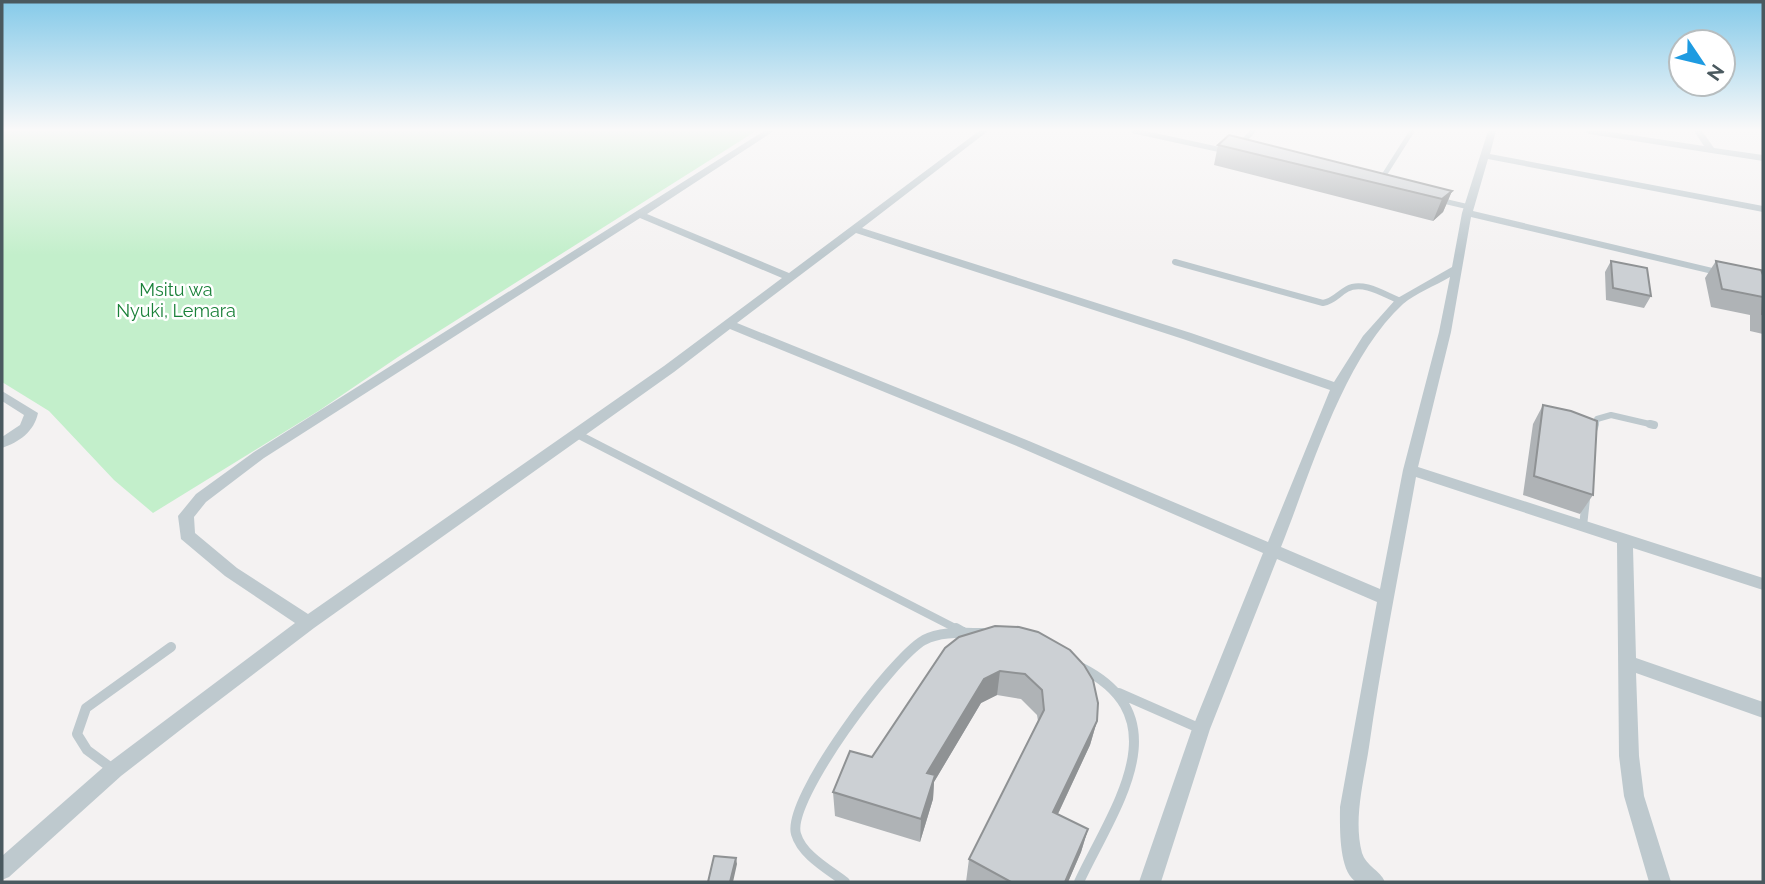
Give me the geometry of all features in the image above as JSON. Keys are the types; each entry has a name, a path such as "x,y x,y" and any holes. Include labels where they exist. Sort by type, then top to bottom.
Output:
{"street":[{"path":"308,623 231,572 205,551 187,535 186,516 209,492 259,455 705,172"},
{"path":"2,870 114,770 308,623 578,434 929,172"},
{"path":"1374,882 1360,871 1352,856 1350,807 1365,710 1410,470 1445,332 1468,210 1478,172"},
{"path":"1572,172 1763,209"},
{"path":"1468,210 1763,284"},
{"path":"639,214 790,277"},
{"path":"854,229 1337,388"},
{"path":"1150,882 1201,729 1337,388 1367,339 1400,302 1457,268"},
{"path":"728,324 1024,444 1387,599"},
{"path":"2,395 30,413 30,424 25,430 2,443"},
{"path":"1410,470 1763,584"},
{"path":"1625,540 1629,756 1634,796 1660,882"},
{"path":"1627,662 1763,710"}],"lane":[{"path":"1377,187 1386,172"},
{"path":"1430,198 1468,210"},
{"path":"1175,262 1323,303 1334,300 1349,288 1358,287 1400,302"},
{"path":"1593,433 1595,424 1602,415 1624,417 1654,425"},
{"path":"578,434 966,633"},
{"path":"1583,527 1587,485"},
{"path":"845,882 804,850 795,832 798,808 847,726 895,665 924,640 948,633 990,633"},
{"path":"114,770 87,750 76,734 86,708 171,647"},
{"path":"1075,665 1087,670 1119,695 1133,719 1137,738 1132,764 1079,882"},
{"path":"1112,690 1201,729"}],"green space":[{"name":"Msitu wa Nyuki, Lemara","path":"2,172 691,172 398,357 320,410 153,513 114,480 49,411 2,382"}],"building":[{"path":"1331,172 1377,172 1452,191 1442,199"},
{"path":"1611,261 1647,268 1651,296 1613,288"},
{"path":"1716,261 1761,270 1763,297 1722,289"},
{"path":"1543,405 1571,411 1597,421 1593,495 1534,476"},
{"path":"995,626 1019,627 1038,632 1070,650 1093,680 1098,703 1097,721 1053,812 1088,829 1065,882 1011,882 969,859 1044,710 1042,690 1025,674 1000,671 984,679 927,773 935,775 921,819 833,792 850,751 872,757 945,648 959,637"},
{"path":"714,856 736,858 730,882 708,882"}]}
